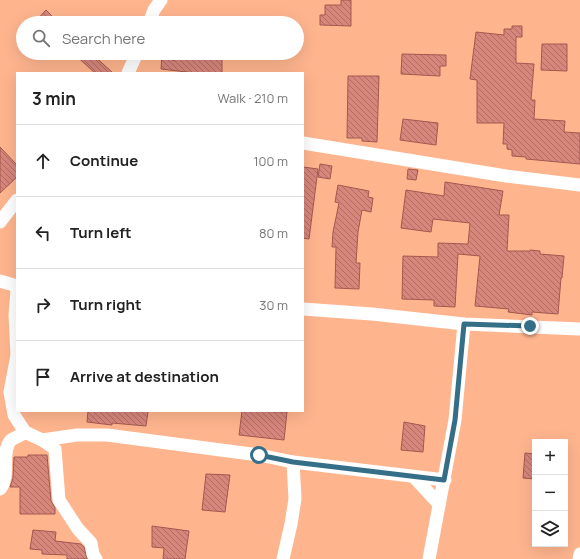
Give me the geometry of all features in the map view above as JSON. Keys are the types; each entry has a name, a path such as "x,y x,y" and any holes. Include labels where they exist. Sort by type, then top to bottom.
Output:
{"street":[{"path":"152,16 161,0"},
{"path":"128,72 134,60"},
{"path":"304,143 506,176 580,185"},
{"path":"0,222 16,201"},
{"path":"0,281 16,286"},
{"path":"16,302 16,355 10,392 14,414 25,432 42,440 55,449 59,500 78,529 91,543 93,554 96,559"},
{"path":"304,309 372,314 464,324 580,328"},
{"path":"429,559 455,420 464,324"},
{"path":"0,489 3,485 8,446 11,440 25,432"},
{"path":"42,440 77,435 107,435 259,455 293,462 444,480"},
{"path":"283,559 295,499 293,462"},
{"path":"414,477 439,504"},
{"path":"579,559 580,554"}],"building":[{"path":"341,0 351,0 351,26 320,25 320,15 325,15 325,5 341,5"},
{"path":"46,10 52,16 40,16"},
{"path":"512,26 522,26 522,37 516,37 516,63 534,64 531,100 535,100 534,119 565,121 564,132 580,133 580,164 526,159 526,157 512,156 512,150 507,149 507,144 503,144 504,123 477,123 477,80 470,79 476,32 504,35 504,29 512,29"},
{"path":"542,44 567,44 567,71 541,70"},
{"path":"402,54 446,55 446,66 440,66 440,76 401,74"},
{"path":"81,60 99,60 112,72 94,72"},
{"path":"162,60 222,60 222,72 186,72 161,69"},
{"path":"348,76 379,76 377,142 362,141 362,138 347,138"},
{"path":"403,119 438,123 436,145 400,140"},
{"path":"0,147 16,164 16,178 0,193"},
{"path":"320,164 332,166 330,179 318,177"},
{"path":"304,167 318,169 309,239 304,238"},
{"path":"408,169 418,170 416,180 407,179"},
{"path":"445,182 503,191 499,215 509,215 507,251 530,250 540,251 540,254 564,256 558,314 532,312 532,315 508,312 509,309 475,306 480,256 458,254 455,307 434,306 434,300 402,299 403,256 438,257 438,243 468,244 470,223 433,219 431,232 401,228 406,190 444,196"},
{"path":"338,185 369,191 368,197 373,198 371,212 362,210 358,232 356,263 360,263 359,289 335,288 336,247 332,247 333,232 339,203 335,202"},
{"path":"88,412 148,412 146,426 112,423 112,425 87,422"},
{"path":"242,412 287,412 284,440 239,435"},
{"path":"404,422 425,426 423,452 401,450"},
{"path":"525,453 532,454 532,479 523,478"},
{"path":"28,455 47,455 51,501 55,508 55,514 20,514 20,487 10,487 13,478 14,457 28,457"},
{"path":"206,474 230,475 225,512 202,510"},
{"path":"152,526 189,531 185,559 163,559 164,548 152,547"},
{"path":"33,530 56,532 55,541 81,544 84,547 87,559 67,559 67,555 42,554 42,550 30,549"}],"route":[{"path":"259,455 293,462 444,480 455,420 464,324 530,326"}]}
